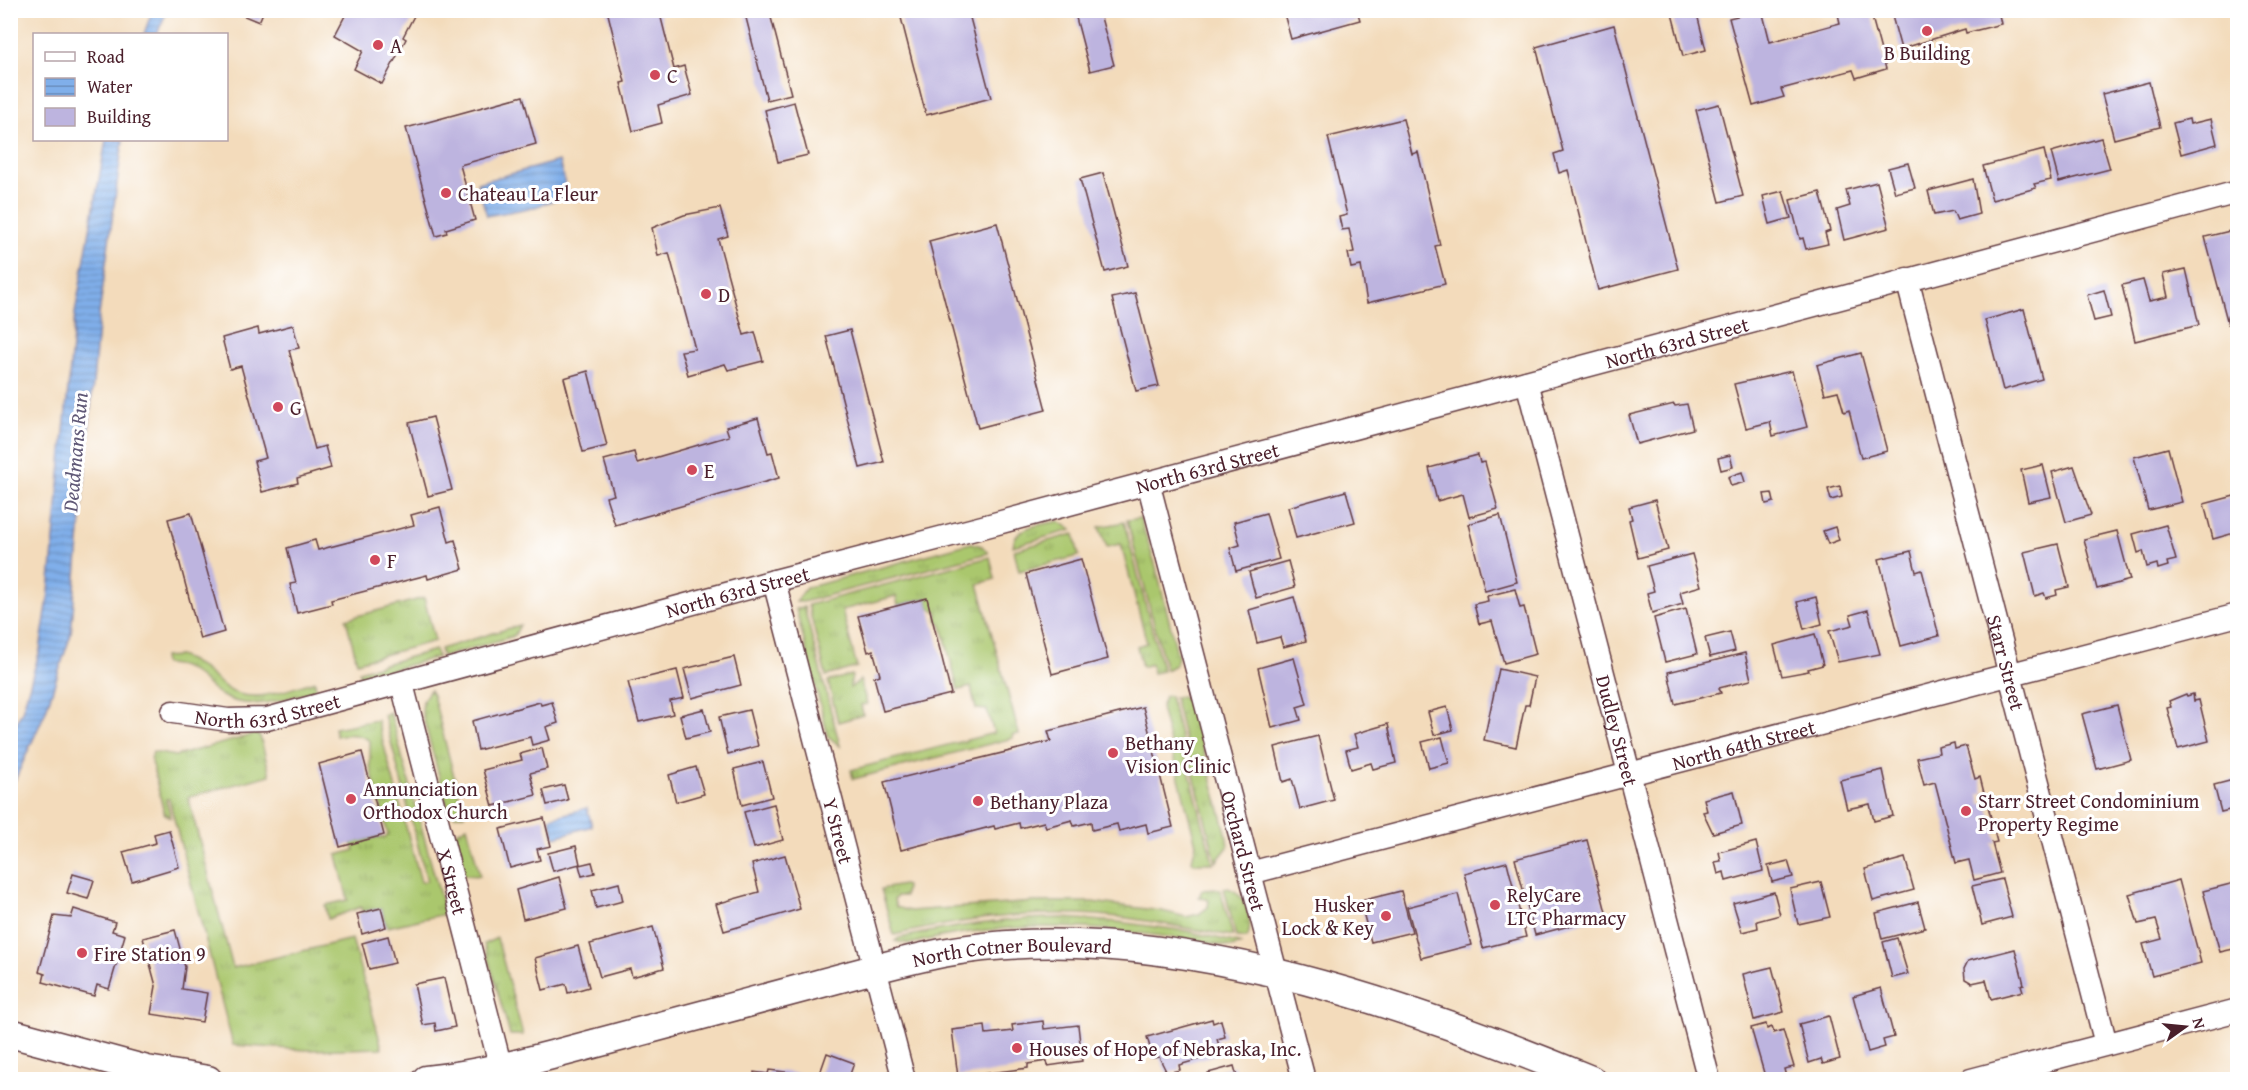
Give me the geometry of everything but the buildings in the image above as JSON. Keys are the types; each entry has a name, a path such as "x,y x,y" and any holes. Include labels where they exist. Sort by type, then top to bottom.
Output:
{"main road":[{"name":"North Cotner Boulevard","path":"426,1080 502,1073 875,969 979,947 1059,942 1147,950 1278,974 1450,1024 1591,1080"},
{"path":"10,1033 135,1067 208,1080"}],"street":[{"name":"North 63rd Street","path":"173,712 228,720 267,719 774,581 2238,192"},
{"name":"Starr Street","path":"1908,279 2106,1044"},
{"name":"Dudley Street","path":"1527,381 1709,1080"},
{"name":"Orchard Street","path":"1148,482 1304,1080"},
{"name":"Y Street","path":"774,581 904,1080"},
{"name":"North 64th Street","path":"1250,873 2238,615"},
{"name":"X Street","path":"402,684 502,1073"},
{"path":"1971,1080 2238,1010"}],"green space":[{"path":"1140,518 1156,567 1178,657 1175,665 1166,670 1127,520"},
{"path":"1059,521 1072,530 1013,546 1018,534 1024,530"},
{"path":"1124,522 1163,671 1153,673 1151,664 1142,667 1137,646 1147,643 1121,544 1107,547 1099,527"},
{"path":"1074,534 1079,556 1019,571 1014,550"},
{"path":"971,543 982,546 988,553 796,602 806,588"},
{"path":"990,557 995,579 978,584 1019,734 1012,735 1013,738 853,779 851,770 994,733 987,710 976,709 971,687 958,690 942,626 937,619 938,612 929,608 927,598 898,605 896,596 842,610 857,667 826,676 808,605"},
{"path":"424,598 435,641 357,662 346,619"},
{"path":"804,607 840,746 828,736 796,609"},
{"path":"520,625 514,636 442,657 440,649"},
{"path":"435,650 438,657 361,678 359,671"},
{"path":"179,656 198,665 235,693 246,696 281,692 315,681 316,690 270,702 235,701 216,692 191,671 164,664 163,657"},
{"path":"852,675 850,688 860,680 867,704 861,705 863,715 838,722 828,681"},
{"path":"430,690 464,815 454,815 452,809 448,809 422,713 423,700"},
{"path":"1165,696 1170,696 1213,863 1194,863 1192,860 1196,844 1161,708"},
{"path":"1174,697 1182,697 1191,704 1226,832 1228,847 1216,862"},
{"path":"390,712 445,914 387,927 381,908 362,912 361,907 328,919 325,905 348,900 337,855 355,850 352,843 378,837 384,838 388,835 370,766 370,741 353,735 336,736 334,728 377,720 421,882 427,881 384,715"},
{"path":"256,734 260,736 270,775 188,797 233,968 352,939 382,1048 306,1050 233,1045 169,799 166,799 171,818 164,813 151,759 153,752 175,756"},
{"path":"467,826 480,876 464,875 454,834"},
{"path":"906,886 905,896 897,896 894,900 896,907 910,911 1035,902 1092,902 1162,911 1186,917 1199,914 1208,907 1209,900 1199,897 1202,890 1220,889 1233,936 1134,919 1073,914 983,919 894,935 881,889"},
{"path":"1224,888 1237,893 1246,907 1250,924 1247,938 1236,937"},
{"path":"1063,918 1187,931 1242,944 1231,947 1110,930 1031,927 950,935 910,944 895,941 899,938 960,926 1022,919"},
{"path":"497,938 523,1035 510,1035 484,944"}],"water":[{"path":"152,11 167,11 157,33 144,33"},
{"name":"Deadmans Run","path":"106,141 123,141 99,315 71,634 45,713 11,789 11,733 22,711 40,650 49,592 75,313"},
{"path":"559,161 568,195 535,207 487,216 477,183"},
{"path":"587,808 592,826 555,837 550,818"}],"place":[{"name":"B Building","path":"1927,31"},
{"name":"A","path":"378,45"},
{"name":"C","path":"655,75"},
{"name":"Chateau La Fleur","path":"446,193"},
{"name":"D","path":"706,294"},
{"name":"G","path":"278,407"},
{"name":"E","path":"692,470"},
{"name":"F","path":"375,560"},
{"name":"Bethany Vision Clinic","path":"1113,753"},
{"name":"Annunciation Orthodox Church","path":"351,799"},
{"name":"Bethany Plaza","path":"978,801"},
{"name":"Starr Street Condominium Property Regime","path":"1966,811"},
{"name":"RelyCare LTC Pharmacy","path":"1495,905"},
{"name":"Husker Lock & Key","path":"1386,916"},
{"name":"Fire Station 9","path":"82,953"},
{"name":"Houses of Hope of Nebraska, Inc.","path":"1017,1048"}]}
